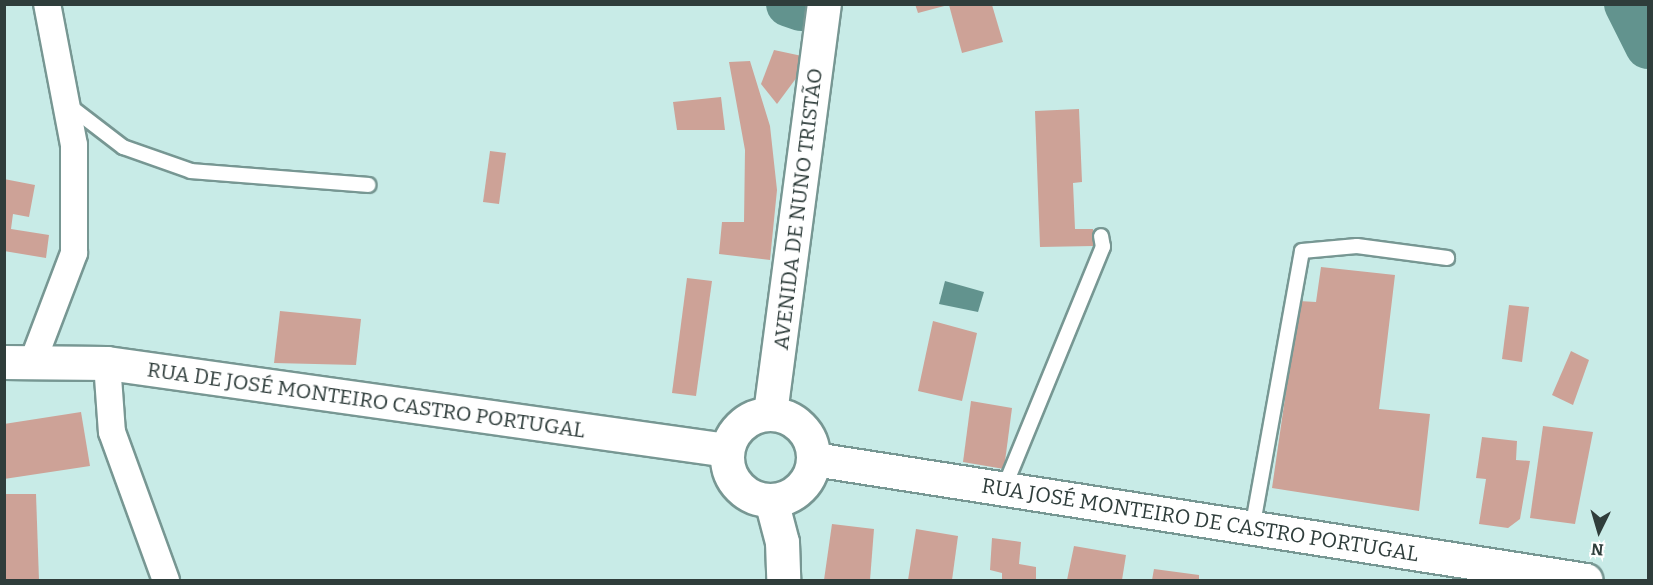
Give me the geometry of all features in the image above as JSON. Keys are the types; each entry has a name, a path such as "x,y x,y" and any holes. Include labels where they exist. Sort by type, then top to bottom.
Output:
{"main road":[{"name":"AVENIDA DE NUNO TRISTÃO","path":"770,413 824,4"},
{"name":"RUA DE JOSÉ MONTEIRO CASTRO PORTUGAL","path":"19,362 107,363 727,450"},
{"path":"770,413 801,427 814,459 805,483 771,500 743,491 733,480 727,450 737,428 770,413"},
{"name":"RUA JOSÉ MONTEIRO DE CASTRO PORTUGAL","path":"814,459 1004,488 1252,531 1586,580"},
{"path":"771,500 782,542 783,580"}],"street":[{"path":"19,362 74,253 74,145 46,4"},
{"path":"107,363 112,432 166,580"}],"lane":[{"path":"66,103 123,147 191,171 368,185"},
{"path":"1004,488 1104,247 1101,236"},
{"path":"1252,531 1302,251 1357,246 1447,258"}],"water":[{"path":"945,281 984,292 978,312 939,304"}],"building":[{"path":"915,4 948,4 948,5 918,13"},
{"path":"949,5 992,5 1003,42 962,53"},
{"path":"774,50 802,56 800,73 777,104 761,84"},
{"path":"750,61 770,126 777,190 770,260 719,254 722,222 744,222 745,150 729,62"},
{"path":"721,97 725,130 677,130 673,102"},
{"path":"1079,109 1082,182 1073,183 1075,229 1093,229 1093,246 1040,247 1035,111"},
{"path":"490,151 506,153 499,204 483,202"},
{"path":"4,179 35,185 29,217 13,214 11,229 49,235 46,258 4,251"},
{"path":"1321,267 1395,275 1379,409 1430,414 1419,511 1272,488 1299,301 1316,302"},
{"path":"687,278 712,281 696,396 672,393"},
{"path":"1509,305 1529,307 1522,362 1502,359"},
{"path":"280,311 361,319 356,365 274,363"},
{"path":"933,321 977,333 962,401 918,391"},
{"path":"1571,351 1589,360 1573,405 1552,395"},
{"path":"971,401 1012,408 1004,469 963,462"},
{"path":"81,412 90,466 4,479 4,424"},
{"path":"1543,426 1593,432 1575,524 1530,518"},
{"path":"1482,437 1517,441 1516,460 1530,461 1520,519 1508,528 1479,524 1486,479 1476,478"},
{"path":"4,494 36,494 39,580 6,580"},
{"path":"832,524 874,529 870,580 824,580"},
{"path":"916,529 958,536 952,580 908,580"},
{"path":"992,538 1021,542 1019,564 1036,567 1036,580 1002,580 1002,573 990,570"},
{"path":"1074,546 1126,555 1122,580 1067,580"},
{"path":"1154,569 1199,575 1199,580 1152,580"}],"waterway":[{"path":"789,4 801,8"},
{"path":"1627,4 1648,46"}]}
